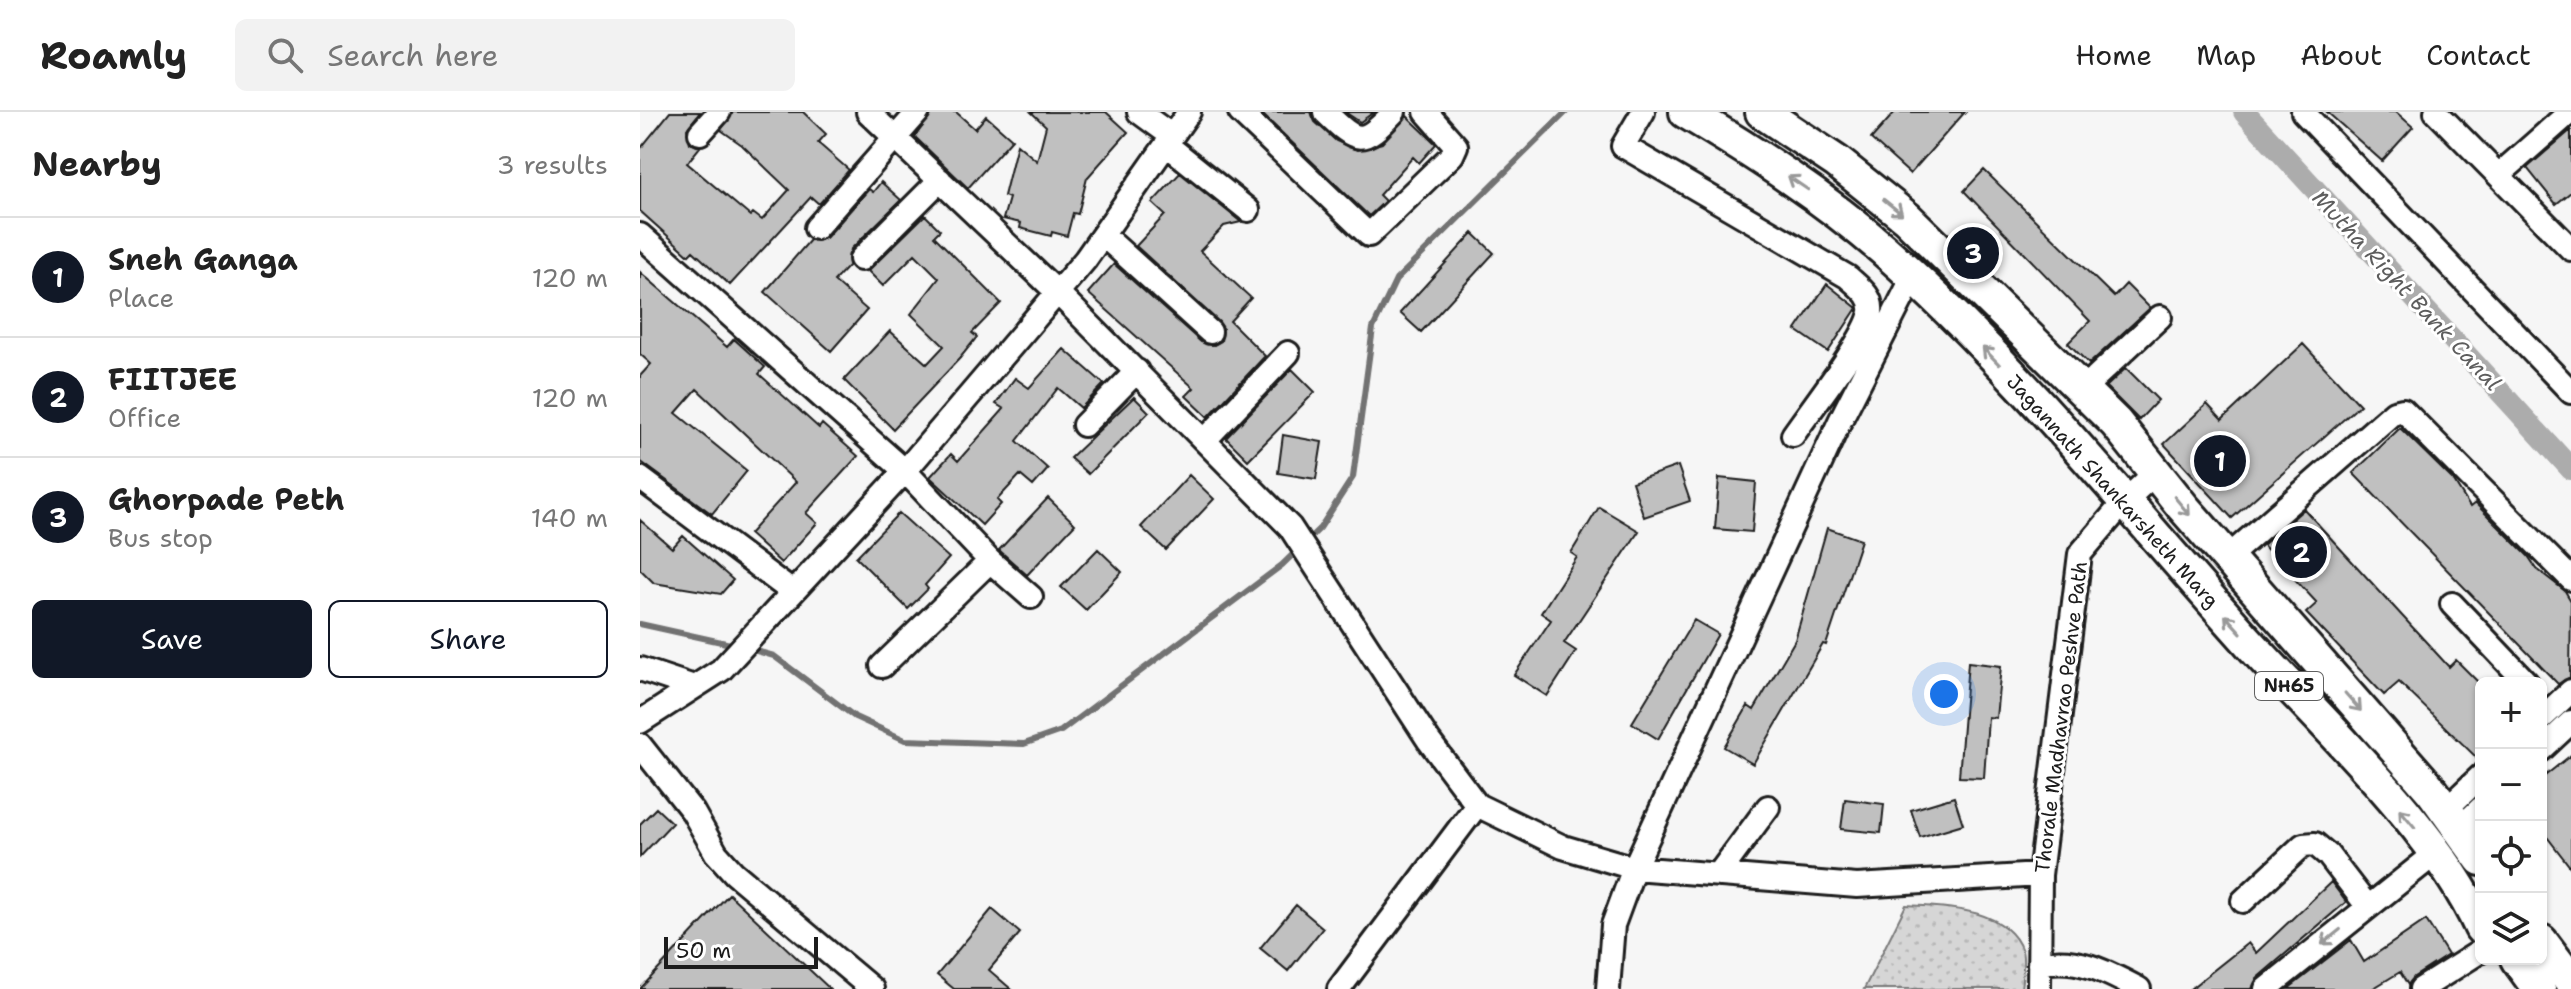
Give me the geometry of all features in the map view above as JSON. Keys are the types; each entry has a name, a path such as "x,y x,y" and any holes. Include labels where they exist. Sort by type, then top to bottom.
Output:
{"highway":[{"name":"Jagannath Shankarsheth Marg","path":"1686,112 1813,194 1913,277 2084,453 2436,853 2472,901"},
{"name":"Jagannath Shankarsheth Marg","path":"1762,112 1837,162 1907,218 2116,423 2227,558 2462,815 2475,845"},
{"path":"2547,949 2571,981"},
{"path":"2499,965 2514,989"},
{"path":"2521,965 2539,989"}],"street":[{"path":"700,133 719,112"},
{"path":"868,112 1058,293 1290,527 1429,741 1477,805 1563,847 1634,868 1857,886 2040,875"},
{"path":"816,228 918,112"},
{"path":"1139,112 1248,210"},
{"path":"640,722 721,670 905,471 1058,293 1103,235 1189,112"},
{"path":"1240,112 1369,235 1452,155 1456,146 1426,112"},
{"path":"1325,112 1350,136 1361,138 1371,137 1394,112"},
{"path":"1643,112 1623,146 1848,277 1868,294 1871,312 1862,332 1793,435"},
{"path":"2303,112 2571,392"},
{"path":"2436,112 2571,249"},
{"path":"2500,174 2570,112"},
{"path":"861,259 940,180"},
{"path":"1103,235 1210,332"},
{"path":"641,239 905,471 990,561 1031,597"},
{"path":"1608,989 1613,925 1634,868 1840,421 1913,277"},
{"path":"2082,390 2160,317"},
{"path":"1205,440 1288,353"},
{"path":"1084,425 1137,371"},
{"path":"2227,558 2394,412 2403,410 2571,579"},
{"name":"Thorale Madhavrao Peshve Path","path":"2039,989 2040,875 2080,554 2125,501 2155,473"},
{"path":"640,478 791,591"},
{"path":"882,666 990,561"},
{"path":"2452,604 2521,677"},
{"path":"640,669 694,687"},
{"path":"2547,708 2571,691"},
{"path":"2542,749 2571,722"},
{"path":"640,745 693,812 716,853 734,873 868,988"},
{"path":"2462,815 2475,788"},
{"path":"1344,987 1477,805"},
{"path":"1718,875 1768,807"},
{"path":"2243,901 2303,845 2315,844 2328,855 2368,907"},
{"path":"2266,989 2436,853"},
{"path":"2421,989 2475,955"},
{"path":"2039,964 2058,959 2081,963 2139,989"}],"shaded area":[{"path":"1906,905 1972,912 2003,926 2014,936 2022,951 2021,989 1864,989"}],"building":[{"path":"670,112 700,112 687,129 690,143 700,147 687,163 750,216 753,213 762,220 789,190 742,145 721,130 733,112 803,112 826,134 818,143 849,170 819,204 811,197 730,285 693,251 689,255 640,211 640,149"},
{"path":"932,112 956,112 975,129 986,116 1012,139 968,188 915,137"},
{"path":"1031,112 1106,112 1128,132 1087,178 1078,214 1073,213 1067,236 1052,232 1051,236 1020,228 1021,223 1003,219 1009,198 1004,196 1017,144 1037,161 1046,126"},
{"path":"1260,112 1311,112 1315,122 1336,141 1357,150 1382,143 1407,116 1436,144 1419,163 1413,157 1379,195 1385,201 1369,216"},
{"path":"1345,112 1374,112 1360,122"},
{"path":"1895,112 1965,112 1910,174 1871,139"},
{"path":"2327,112 2396,112 2413,127 2382,161"},
{"path":"2571,130 2571,192 2556,204 2527,168"},
{"path":"1984,170 2114,297 2126,284 2150,308 2089,364 2068,343 2090,321 1964,191"},
{"path":"1180,173 1241,222 1224,226 1200,251 1251,298 1230,321 1265,356 1208,417 1186,396 1194,388 1088,293 1114,264 1201,342 1214,345 1221,341 1223,328 1219,322 1136,246 1165,215 1152,203"},
{"path":"881,182 901,200 851,249 849,265 834,281 867,310 831,351 765,292 810,240 826,238 869,189 873,192"},
{"path":"925,215 940,230 934,236 1001,303 972,333 977,337 960,358 893,429 844,380 890,331 927,364 944,346 911,314 939,278 915,254 883,286 868,271"},
{"path":"1473,233 1494,253 1421,332 1400,313"},
{"path":"640,272 727,347 734,339 765,367 759,374 819,428 822,424 858,456 806,513 817,523 781,563 749,534 796,482 697,389 676,413 747,471 712,514 640,461 640,376 651,364 640,354"},
{"path":"1827,284 1857,308 1828,352 1796,330"},
{"path":"2303,344 2360,405 2232,518 2164,444 2207,404 2222,420"},
{"path":"1064,349 1104,384 1081,408 1058,388 1017,441 1048,469 1033,486 1020,475 997,500 1001,504 982,525 930,477 951,454 958,461 1004,409 996,404 1015,378 1029,388"},
{"path":"2126,368 2158,400 2139,420 2106,387"},
{"path":"1292,369 1315,392 1248,460 1226,438"},
{"path":"1134,397 1149,412 1088,474 1070,458"},
{"path":"2400,428 2453,480 2470,507 2475,503 2537,569 2565,591 2571,601 2570,677 2558,684 2353,473"},
{"path":"1283,435 1322,442 1316,479 1278,473"},
{"path":"1678,466 1690,501 1644,517 1632,482"},
{"path":"1189,475 1214,499 1166,550 1141,527"},
{"path":"1719,478 1756,482 1752,532 1715,529"},
{"path":"1048,498 1075,524 1027,575 999,550"},
{"path":"1599,507 1639,531 1564,643 1576,651 1547,696 1514,675 1551,620 1541,613 1577,557 1571,553"},
{"path":"2304,509 2449,667 2456,660 2475,679 2475,756 2399,682 2384,695 2306,613 2317,603 2263,545"},
{"path":"899,513 949,558 925,585 928,589 908,609 856,557"},
{"path":"640,520 672,548 683,536 733,580 721,594 654,583 640,569"},
{"path":"1827,528 1861,540 1826,645 1823,644 1753,764 1724,747 1748,706 1754,710 1795,640"},
{"path":"1098,549 1122,572 1086,610 1061,587"},
{"path":"1694,620 1718,634 1658,739 1632,723"},
{"path":"1968,662 2001,666 1996,718 1988,717 1984,778 1959,777"},
{"path":"2571,755 2571,868 2547,837 2547,774"},
{"path":"1954,797 1963,824 1920,837 1911,810"},
{"path":"1845,799 1884,804 1881,833 1841,829"},
{"path":"656,808 672,823 640,857 640,824"},
{"path":"2331,882 2346,902 2257,978 2252,989 2190,989 2248,943 2256,953"},
{"path":"729,894 830,989 640,989"},
{"path":"1296,905 1323,928 1288,971 1260,948"},
{"path":"992,909 1020,933 989,970 1011,989 954,989 937,975"},
{"path":"2426,920 2448,955 2414,977 2408,985 2400,972 2372,989 2288,989 2351,940 2364,962"}],"waterway":[{"path":"746,648 774,656 855,717 905,740 1024,744 1061,731 1282,565 1320,528 1353,477 1373,328 1396,280 1566,112"},
{"name":"Mutha Right Bank Canal","path":"2244,112 2571,469"},
{"path":"640,624 735,645"}],"place":[{"name":"Ghorpade Peth","path":"1973,253"},
{"name":"Sneh Ganga","path":"2220,461"},
{"name":"FIITJEE","path":"2301,552"}]}
